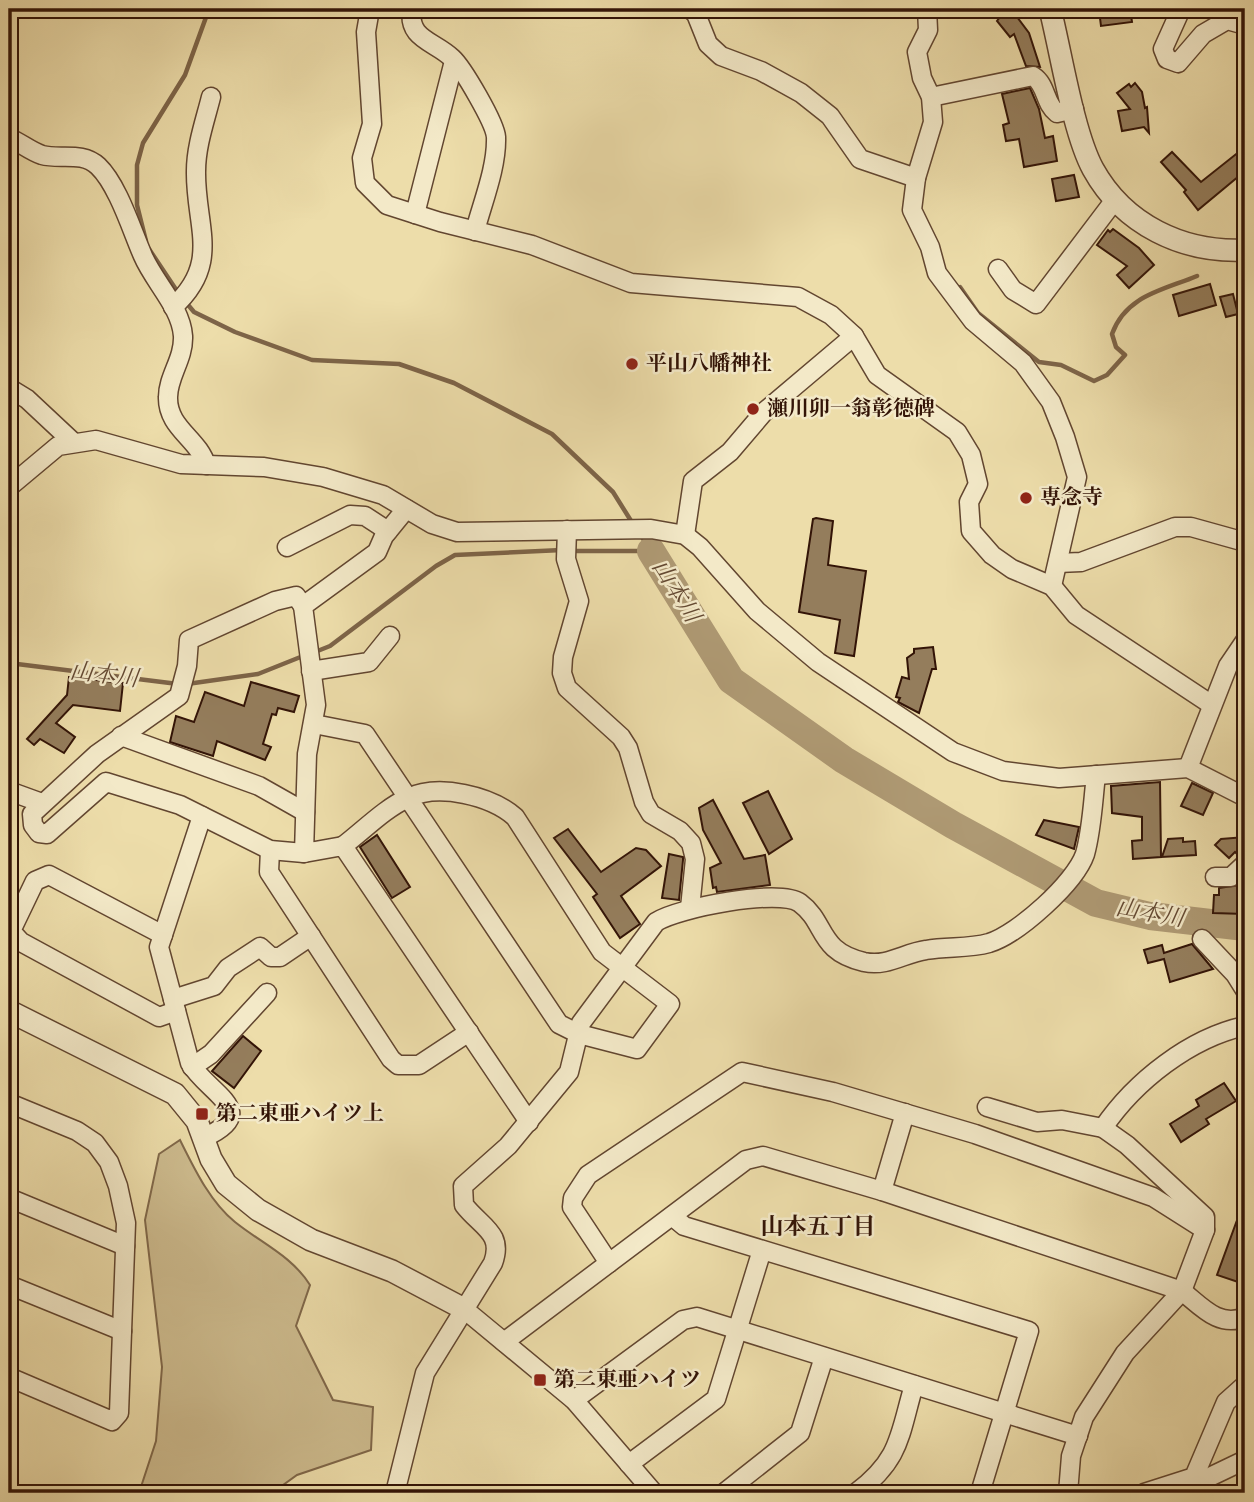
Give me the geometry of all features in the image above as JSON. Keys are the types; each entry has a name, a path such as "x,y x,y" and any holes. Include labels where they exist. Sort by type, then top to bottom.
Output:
{"street":[{"path":"370,9 366,32 372,124 362,158 365,183 387,205 532,245 631,283 798,298 831,315 854,336 877,375 957,432 971,455 978,484 969,502 971,531 992,555 1012,569 1052,586 1076,615 1212,705"},
{"path":"412,9 410,20 419,37 454,61 491,119 496,135 475,231"},
{"path":"690,9 696,14 708,44 721,56 761,71 802,93 830,116 860,159 916,178"},
{"path":"927,9 928,30 917,52 922,78 931,97 933,122 930,142 916,178 912,210 930,247 937,273 973,321 1023,363 1051,402 1065,437 1077,477 1060,538 1058,563 1052,586"},
{"path":"1050,9 1074,109 1092,168 1114,201 1144,226 1177,242 1221,251 1245,250"},
{"path":"1181,9 1163,49 1167,59 1178,63 1203,34 1227,20 1245,25"},
{"path":"415,214 454,61"},
{"path":"931,97 1033,76 1041,81 1049,106 1057,113 1074,109"},
{"path":"173,307 188,294 203,259 196,172 199,142 211,97"},
{"path":"9,138 40,155 74,155 97,165 131,220 142,255 179,317 183,336 181,359 168,397 173,420 202,451 206,465"},
{"path":"998,269 1013,290 1036,304 1114,201"},
{"path":"685,535 694,481 730,452 764,412 854,336"},
{"path":"9,388 27,399 73,442"},
{"path":"9,487 58,446 96,440 181,464 264,467 323,477 383,495 432,524 457,532 651,529 685,535 700,547 757,611 818,662 953,752 1003,771 1059,778 1188,768 1245,797"},
{"path":"303,607 377,552 388,531 406,509"},
{"path":"286,547 350,515 365,516 388,531"},
{"path":"1058,563 1081,562 1175,527 1191,527 1245,542"},
{"path":"568,530 566,559 579,601 563,657 562,673 567,688 621,737 628,748 644,802 651,814 680,831 691,843 695,859 690,908"},
{"path":"304,853 307,754 316,705 303,607 296,596 275,601 189,640 187,666 179,696 121,736 32,814 33,825 39,833 47,834 106,782 180,805 270,850 304,853 343,846 408,798 435,791 500,804 515,817 602,952 670,1004 637,1049 579,1034 559,1024 408,798 365,734 314,724"},
{"path":"309,656 369,662 390,636"},
{"path":"1188,768 1228,666 1245,641"},
{"path":"121,736 259,786 305,812"},
{"path":"395,1493 425,1373 493,1263 499,1247 494,1236 464,1205 463,1186 508,1146 569,1072 581,1023 656,922 668,914 690,908 783,897 794,899 803,905 826,940 839,953 865,962 886,963 925,950 960,949 1002,938 1036,914 1066,883 1084,857 1096,775"},
{"path":"9,791 42,803"},
{"path":"202,816 159,947 192,1067 226,1100 230,1111 230,1122 223,1129 203,1138"},
{"path":"343,846 529,1122"},
{"path":"270,850 269,872 390,1059 398,1065 419,1065 469,1031"},
{"path":"1214,877 1231,877 1245,864"},
{"path":"163,935 49,875 35,881 11,931 21,943 159,1017 175,1005 214,986 228,968 260,947 271,957 280,957 310,936"},
{"path":"1202,939 1235,974 1245,990"},
{"path":"192,1067 211,1054 267,993"},
{"path":"9,1011 175,1094 197,1121 211,1159 226,1184 258,1210 311,1240 392,1271 464,1309 574,1400 654,1493"},
{"path":"1103,1128 1138,1088 1191,1047 1218,1032 1245,1026"},
{"path":"609,1263 572,1207 573,1198 588,1175 742,1072 833,1092 975,1134 1153,1197 1205,1230"},
{"path":"9,1103 76,1131 95,1143 109,1162 118,1186 126,1223 119,1413 112,1421 9,1377"},
{"path":"987,1107 1037,1122 1062,1120 1103,1128 1127,1145 1205,1217 1205,1230 1182,1291 1125,1353 1084,1417 1071,1456 1068,1493"},
{"path":"882,1191 905,1113"},
{"path":"503,1342 746,1160 763,1156 882,1191 1182,1291 1218,1319 1233,1322 1245,1317"},
{"path":"9,1198 125,1246"},
{"path":"672,1216 684,1226 1029,1331 980,1493"},
{"path":"629,1464 716,1399 762,1250"},
{"path":"9,1285 122,1331"},
{"path":"574,1400 683,1320 697,1317 1078,1436"},
{"path":"724,1493 800,1433 824,1357"},
{"path":"856,1493 881,1474 892,1459 914,1385"},
{"path":"1198,1484 1226,1402 1245,1385"},
{"path":"1144,1493 1198,1484 1245,1460"}],"shaded area":[{"path":"180,1140 203,1184 226,1214 285,1258 310,1285 296,1326 333,1400 373,1407 371,1450 297,1475 272,1493 139,1493 156,1441 162,1367 145,1220 159,1154"}],"building":[{"path":"1006,9 1011,9 1029,33 1040,67 1026,66 1014,34 1010,37 997,21"},
{"path":"1130,9 1132,22 1101,26 1099,10"},
{"path":"1135,83 1142,92 1145,108 1147,107 1149,133 1144,127 1122,131 1118,111 1130,109 1117,93"},
{"path":"1030,88 1039,109 1045,138 1053,136 1057,161 1024,167 1019,139 1006,141 1003,125 1009,123 1002,94"},
{"path":"1245,147 1245,171 1198,210 1184,192 1186,190 1161,162 1172,152 1201,182"},
{"path":"1074,175 1079,197 1056,201 1052,179"},
{"path":"1113,229 1139,248 1154,265 1129,288 1117,275 1127,266 1097,245 1108,230 1110,232"},
{"path":"1210,284 1216,305 1179,316 1173,295"},
{"path":"1233,294 1238,314 1226,317 1220,297"},
{"path":"813,519 833,521 828,565 866,571 854,656 835,653 840,620 799,612"},
{"path":"933,647 936,669 932,669 919,713 898,702 900,698 896,697 902,677 909,679 907,658 914,653 914,649"},
{"path":"69,677 123,683 120,711 73,705 56,723 75,737 64,753 40,739 34,745 27,739 67,695"},
{"path":"251,682 299,696 294,712 278,708 276,715 272,714 263,744 271,747 265,760 217,741 213,756 170,742 176,716 194,722 205,692 244,706"},
{"path":"1160,782 1161,857 1133,859 1132,841 1142,840 1142,817 1112,813 1111,786"},
{"path":"1192,783 1213,793 1203,815 1181,806"},
{"path":"768,791 792,839 769,854 743,803"},
{"path":"713,800 744,859 765,855 770,885 717,892 716,887 713,888 710,868 721,863 703,830 699,808"},
{"path":"1044,820 1079,827 1074,849 1036,835"},
{"path":"568,829 601,872 636,848 646,850 661,866 621,896 640,924 620,938 593,897 597,894 554,838"},
{"path":"377,835 410,887 392,898 360,847"},
{"path":"1245,837 1245,853 1238,855 1235,852 1229,858 1215,845 1221,839"},
{"path":"1183,838 1183,842 1195,841 1196,855 1162,857 1168,839"},
{"path":"669,854 683,857 679,900 662,898"},
{"path":"1245,886 1245,914 1213,913 1214,895 1219,895 1219,888"},
{"path":"1192,944 1213,969 1170,982 1164,959 1148,963 1144,950 1162,945 1164,953"},
{"path":"243,1036 261,1051 234,1088 212,1071"},
{"path":"1224,1083 1236,1101 1206,1119 1209,1124 1181,1142 1170,1124 1199,1106 1196,1100"},
{"path":"1244,1201 1245,1271 1241,1283 1217,1275"}],"waterway":[{"path":"146,241 137,205 137,165 143,143 185,75 209,9"},
{"path":"149,249 179,294"},
{"path":"960,287 978,313 1039,362 1061,365 1094,381 1107,375 1125,355 1116,347 1112,334 1127,310 1159,290 1197,276"},
{"path":"184,300 194,312 235,332 312,360 399,364 454,383 552,434 613,492 633,524"},
{"path":"640,534 651,551"},
{"name":"山本川","path":"315,652 330,646 436,566 455,555 562,550"},
{"name":"山本川","path":"571,551 651,551"},
{"name":"山本川","path":"651,551 731,680 844,760 953,825 1096,903 1150,916 1245,927"},
{"name":"山本川","path":"187,684 258,674 303,656"},
{"name":"山本川","path":"9,663 178,684"}],"place":[{"name":"平山八幡神社","path":"632,364"},
{"name":"瀬川卯一翁彰徳碑","path":"753,409"},
{"name":"専念寺","path":"1026,498"},
{"name":"第二東亜ハイツ上","path":"202,1114"},
{"name":"第二東亜ハイツ","path":"540,1380"}],"district":[{"name":"山本五丁目","path":"818,1227"}]}
